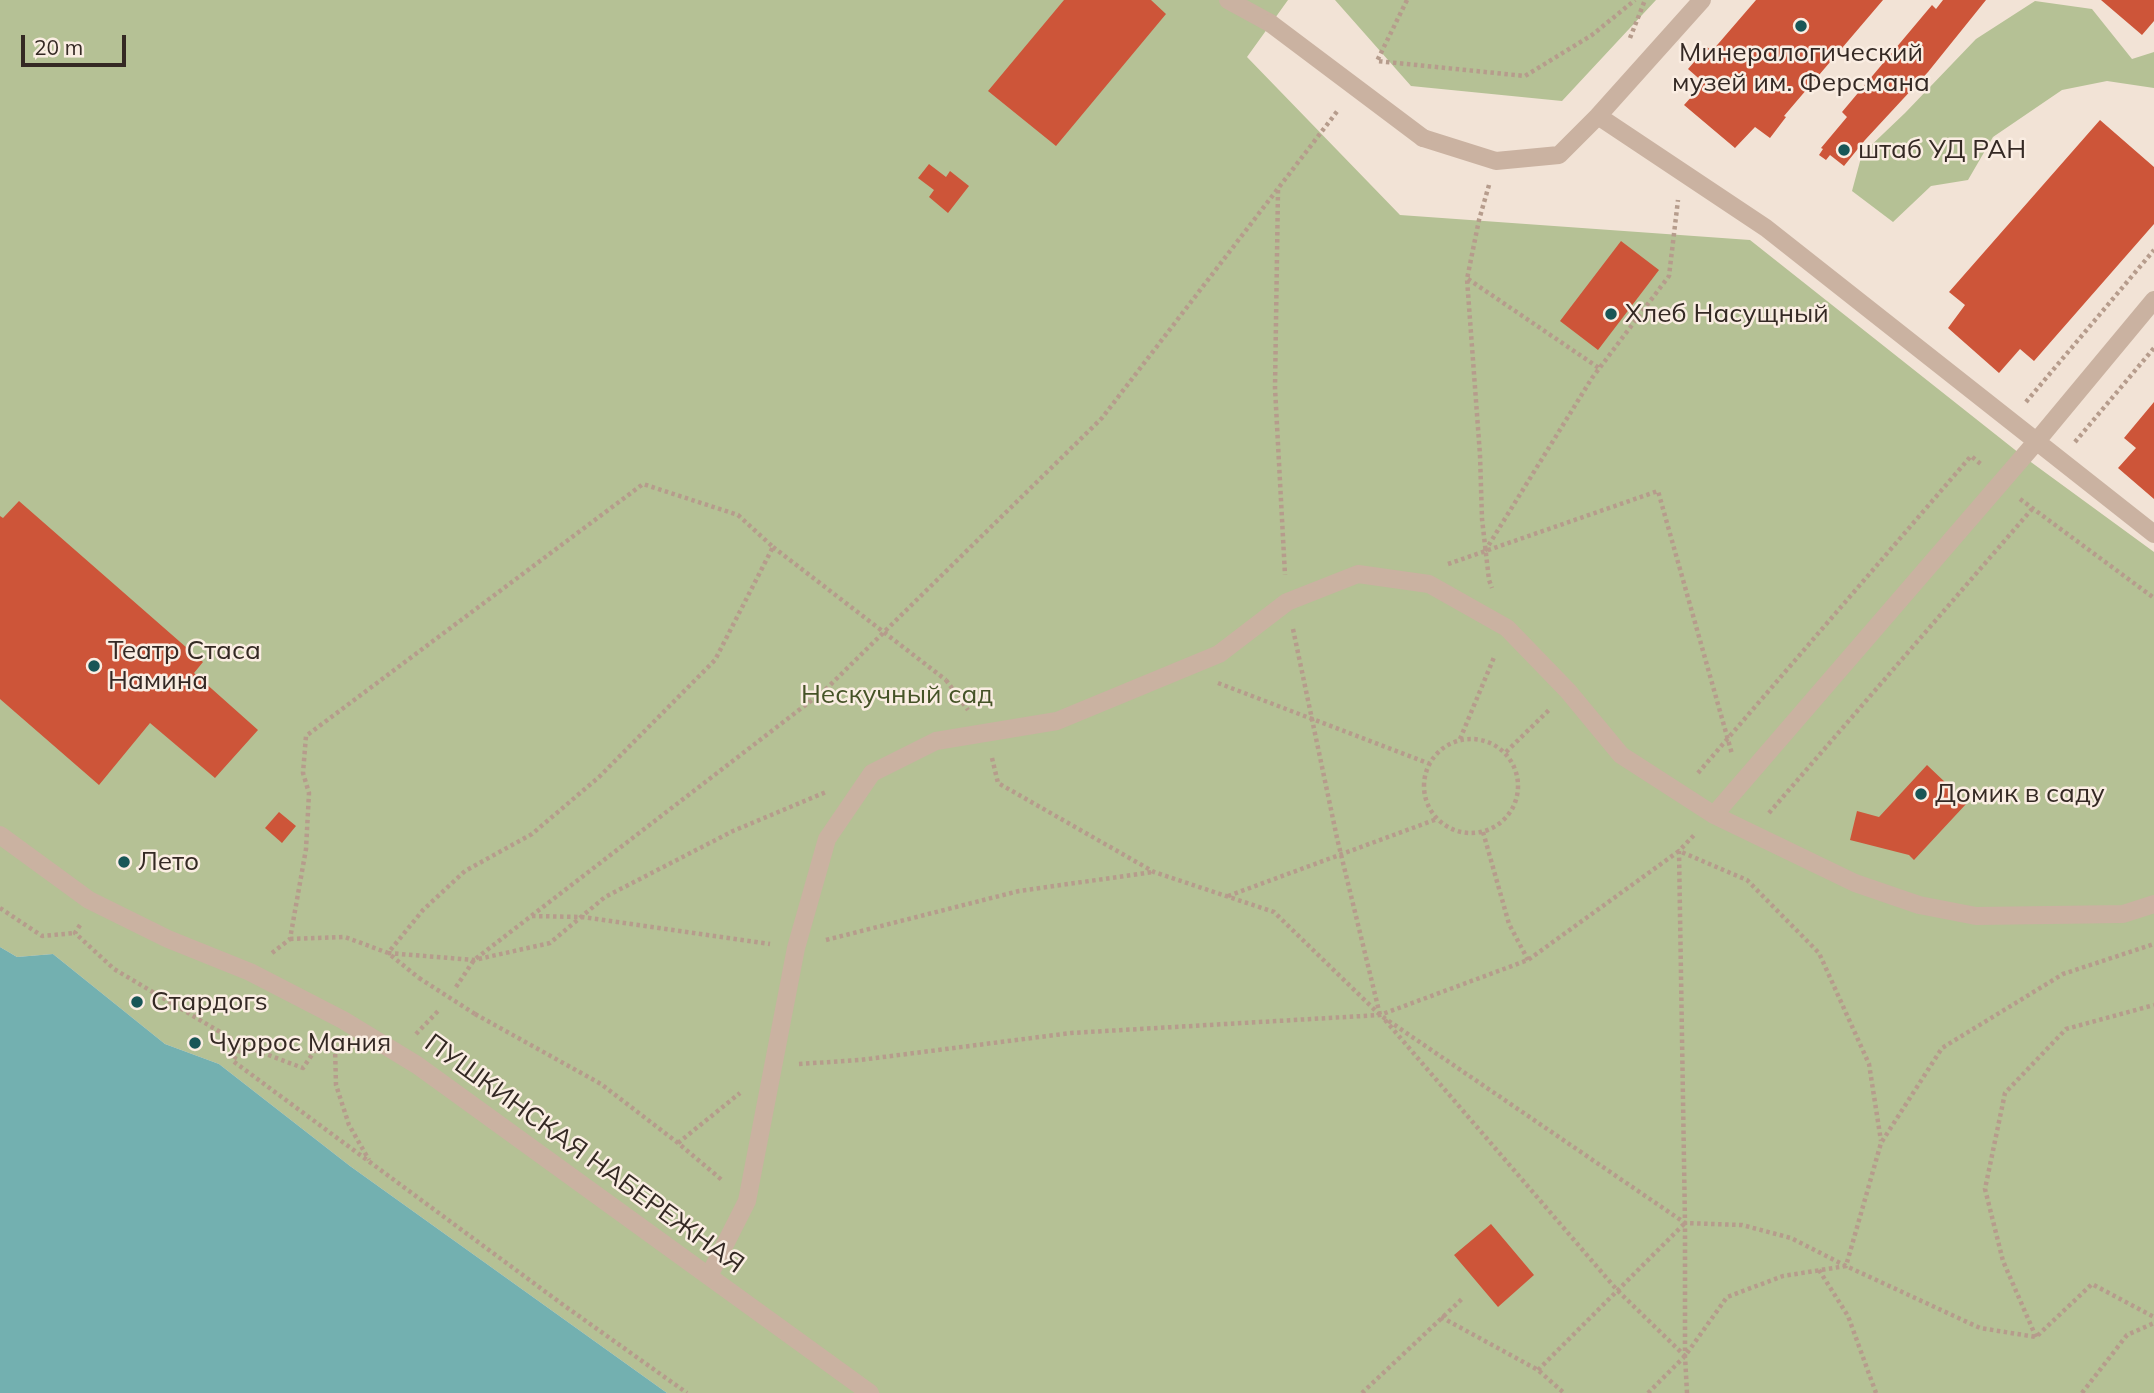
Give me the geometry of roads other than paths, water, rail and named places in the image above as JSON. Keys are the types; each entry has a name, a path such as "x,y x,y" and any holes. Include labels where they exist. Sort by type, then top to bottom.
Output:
{"lane":[{"path":"1228,0 1270,23 1423,138 1496,160 1559,155 1598,116 1702,0"},
{"path":"1598,116 1766,228 2154,534"},
{"path":"1714,816 2036,442 2154,300"},
{"path":"709,1276 747,1201 796,948 827,839 872,773 936,741 1057,721 1219,654 1287,602 1358,574 1429,584 1507,628 1568,691 1621,755 1714,816 1855,883 1919,905 1976,916 2123,914 2154,904"},
{"name":"ПУШКИНСКАЯ НАБЕРЕЖНАЯ","path":"0,835 89,900 168,939 250,972 397,1052 870,1393"}],"water":[{"path":"0,947 17,957 53,954 165,1044 219,1064 350,1166 667,1393 0,1393"}],"place":[{"name":"Минералогический музей им. Ферсмана","path":"1801,26"},
{"name":"штаб УД РАН","path":"1844,150"},
{"name":"Хлеб Насущный","path":"1611,314"},
{"name":"Театр Стаса Намина","path":"94,666"},
{"name":"Домик в саду","path":"1921,794"},
{"name":"Лето","path":"124,862"},
{"name":"Стардогs","path":"137,1002"},
{"name":"Чуррос Мания","path":"195,1043"}],"park label":[{"name":"Нескучный сад","path":"897,695"}]}
